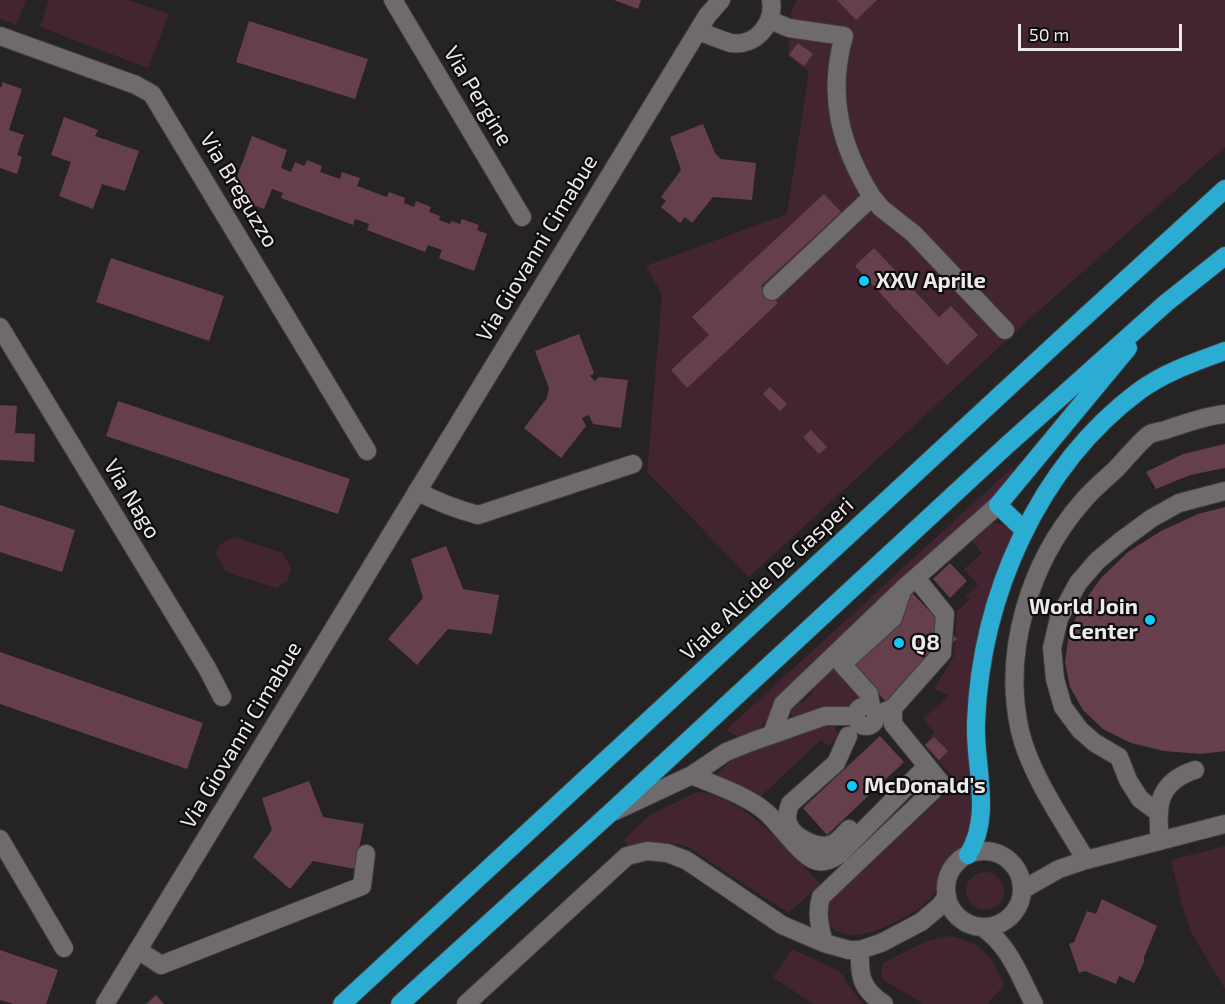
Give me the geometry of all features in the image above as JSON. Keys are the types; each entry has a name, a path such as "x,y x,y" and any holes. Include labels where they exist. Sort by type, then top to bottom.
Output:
{"highway":[{"name":"Viale Alcide De Gasperi","path":"342,1004 1065,334 1225,189"},
{"path":"400,1004 1005,447 1166,303 1225,256"},
{"path":"1024,530 998,505 1166,303"},
{"path":"968,855 977,838 981,820 976,723 981,665 999,593 1024,530 1065,466 1103,421 1140,390 1179,367 1225,351"}],"street":[{"name":"Via Pergine","path":"393,0 522,217"},
{"name":"Via Giovanni Cimabue","path":"105,1004 698,31 711,10 721,0"},
{"path":"698,31 731,43 741,43 757,37 770,20 771,0"},
{"path":"770,20 789,28 844,36 838,56 835,80 837,104 842,129 852,157 872,197 881,208 914,234 1005,330"},
{"name":"Via Breguzzo","path":"0,36 136,84 152,94 367,451"},
{"path":"772,291 872,197"},
{"name":"Via Nago","path":"0,327 207,668 222,697"},
{"path":"1086,860 1031,765 1020,732 1015,696 1015,662 1029,594 1043,561 1061,530 1083,501 1150,434 1225,414"},
{"path":"417,491 434,501 478,515 633,464"},
{"path":"1159,813 1140,799 1128,780 1119,757 1095,743 1080,730 1063,707 1055,679 1052,648 1059,618 1078,583 1097,561 1152,518 1179,503 1225,491"},
{"path":"771,734 783,704 910,583 998,505"},
{"path":"899,794 882,794 832,844 821,846 810,843 794,832 788,822 790,804 836,763 868,718 869,694 842,664 893,618 910,583"},
{"path":"765,812 942,653 945,614 910,583"},
{"path":"609,814 692,775 726,752 825,716 868,718 893,724 941,783 821,897 818,919 824,943"},
{"path":"692,775 747,800 765,812 813,860 822,861 831,860 840,854 926,767"},
{"path":"1160,841 1159,813 1161,801 1169,784 1178,776 1195,770"},
{"path":"1016,869 1038,872 1059,869 1225,824"},
{"path":"0,839 64,948"},
{"path":"466,1004 627,856 647,850 667,853 686,860 782,925 838,948 860,950 881,943 921,922 940,906 946,896"},
{"path":"976,852 993,852 1002,856 1016,869 1022,890 1020,902 1005,920 994,926 982,927 970,924 958,917 951,908 946,896 949,874 955,865 968,855 976,852"},
{"path":"138,950 161,965 362,886 366,854"},
{"path":"1022,890 1059,869"},
{"path":"921,922 944,917 958,917"},
{"path":"982,927 1005,948 1034,1004"},
{"path":"860,950 862,982 871,995 884,1004"}],"shaded area":[{"path":"0,0 26,0 16,25 0,19"},
{"path":"49,0 128,0 169,14 148,68 40,27"},
{"name":"XXV Aprile","path":"797,0 1225,0 1225,147 1044,306 749,577 647,472 662,295 646,266 787,214 809,71 788,56 792,9"},
{"path":"1014,466 1005,488 754,734 740,738 726,730"},
{"path":"996,523 1007,527 1015,537 969,747 968,765 973,811 968,834 934,894 922,906 894,923 874,931 855,935 841,933 829,923 824,905 958,783 924,745 934,732 923,719 949,695 934,689 954,656 957,611 970,600 966,596 978,585 964,569 982,553 972,541 989,524"},
{"path":"234,537 283,553 291,569 287,581 276,588 226,572 216,555 219,545"},
{"path":"836,666 862,699 849,710 793,718 790,711 800,700 802,703 813,693 810,690"},
{"path":"825,722 833,724 837,732 837,739 828,746 821,740 762,795 767,802 715,778 715,775 734,758"},
{"path":"702,792 720,797 752,816 821,884 788,913 688,847 659,843 629,848 624,840 650,815 695,793"},
{"path":"1225,846 1225,989 1192,934 1181,902 1171,860"},
{"path":"985,872 998,878 1004,891 998,904 985,910 972,904 966,891 972,878"},
{"path":"948,936 977,946 994,965 1004,985 987,1004 923,1004 881,978 883,963 927,941"},
{"path":"792,949 837,970 845,977 844,979 863,1004 813,1004 773,977"}],"building":[{"path":"614,0 641,0 638,9"},
{"path":"837,0 877,0 856,20"},
{"path":"249,21 368,59 355,99 236,62"},
{"path":"798,43 813,54 804,66 789,55"},
{"path":"2,82 22,89 9,130 24,135 17,155 22,157 17,174 0,168 0,87 2,87"},
{"path":"64,117 98,130 95,136 139,151 125,191 102,184 93,209 59,196 71,162 51,155"},
{"path":"703,124 715,153 721,159 756,163 752,200 713,197 692,223 685,217 680,223 661,207 666,201 661,197 681,170 670,137"},
{"path":"252,136 287,150 281,168 291,172 295,162 304,166 307,160 322,166 320,172 340,179 342,172 360,178 357,186 387,197 389,192 405,198 404,203 414,207 416,201 431,207 429,212 440,216 439,220 450,224 451,221 460,224 462,219 479,225 477,230 487,234 474,271 439,258 442,250 428,245 425,252 367,230 369,224 355,219 353,225 281,198 283,193 272,189 264,209 230,196"},
{"path":"824,194 841,212 761,286 778,303 687,388 671,370 709,335 692,317"},
{"path":"874,248 939,317 951,306 978,335 947,365 855,266"},
{"path":"111,258 224,296 209,341 96,302"},
{"path":"579,334 594,373 590,376 595,381 599,377 628,380 621,428 593,424 589,415 582,418 586,426 561,458 524,428 547,398 549,388 535,351"},
{"path":"770,387 787,404 780,411 763,394"},
{"path":"118,401 350,479 338,514 106,436"},
{"path":"0,405 17,406 15,433 35,434 34,462 0,460"},
{"path":"811,430 827,447 819,454 803,437"},
{"path":"1225,444 1225,468 1190,475 1156,489 1146,472 1183,454"},
{"path":"0,505 75,530 62,572 0,552"},
{"name":"World Join Center","path":"1225,507 1225,751 1201,754 1164,751 1131,743 1103,729 1083,710 1070,687 1065,662 1069,634 1081,606 1101,578 1128,552 1161,531 1198,514"},
{"path":"446,546 463,589 499,595 492,634 448,629 417,665 388,639 423,598 411,559"},
{"path":"950,563 967,581 950,598 933,579"},
{"path":"911,592 957,639 888,704 842,654"},
{"path":"0,652 203,723 187,769 0,704"},
{"path":"880,736 904,762 827,835 803,808"},
{"path":"934,737 948,751 939,760 925,745"},
{"path":"309,781 323,817 364,824 355,869 313,861 290,889 253,857 272,830 262,798"},
{"path":"1102,899 1157,926 1134,983 1119,976 1116,984 1085,971 1079,973 1069,944 1074,942 1087,911 1096,914"},
{"path":"0,950 58,970 46,1004 13,1004 0,1000"},
{"path":"156,995 164,1004 146,1004"}],"place":[{"name":"XXV Aprile","path":"864,281"},
{"name":"World Join Center","path":"1150,620"},
{"name":"Q8","path":"899,643"},
{"name":"McDonald's","path":"852,786"}]}
